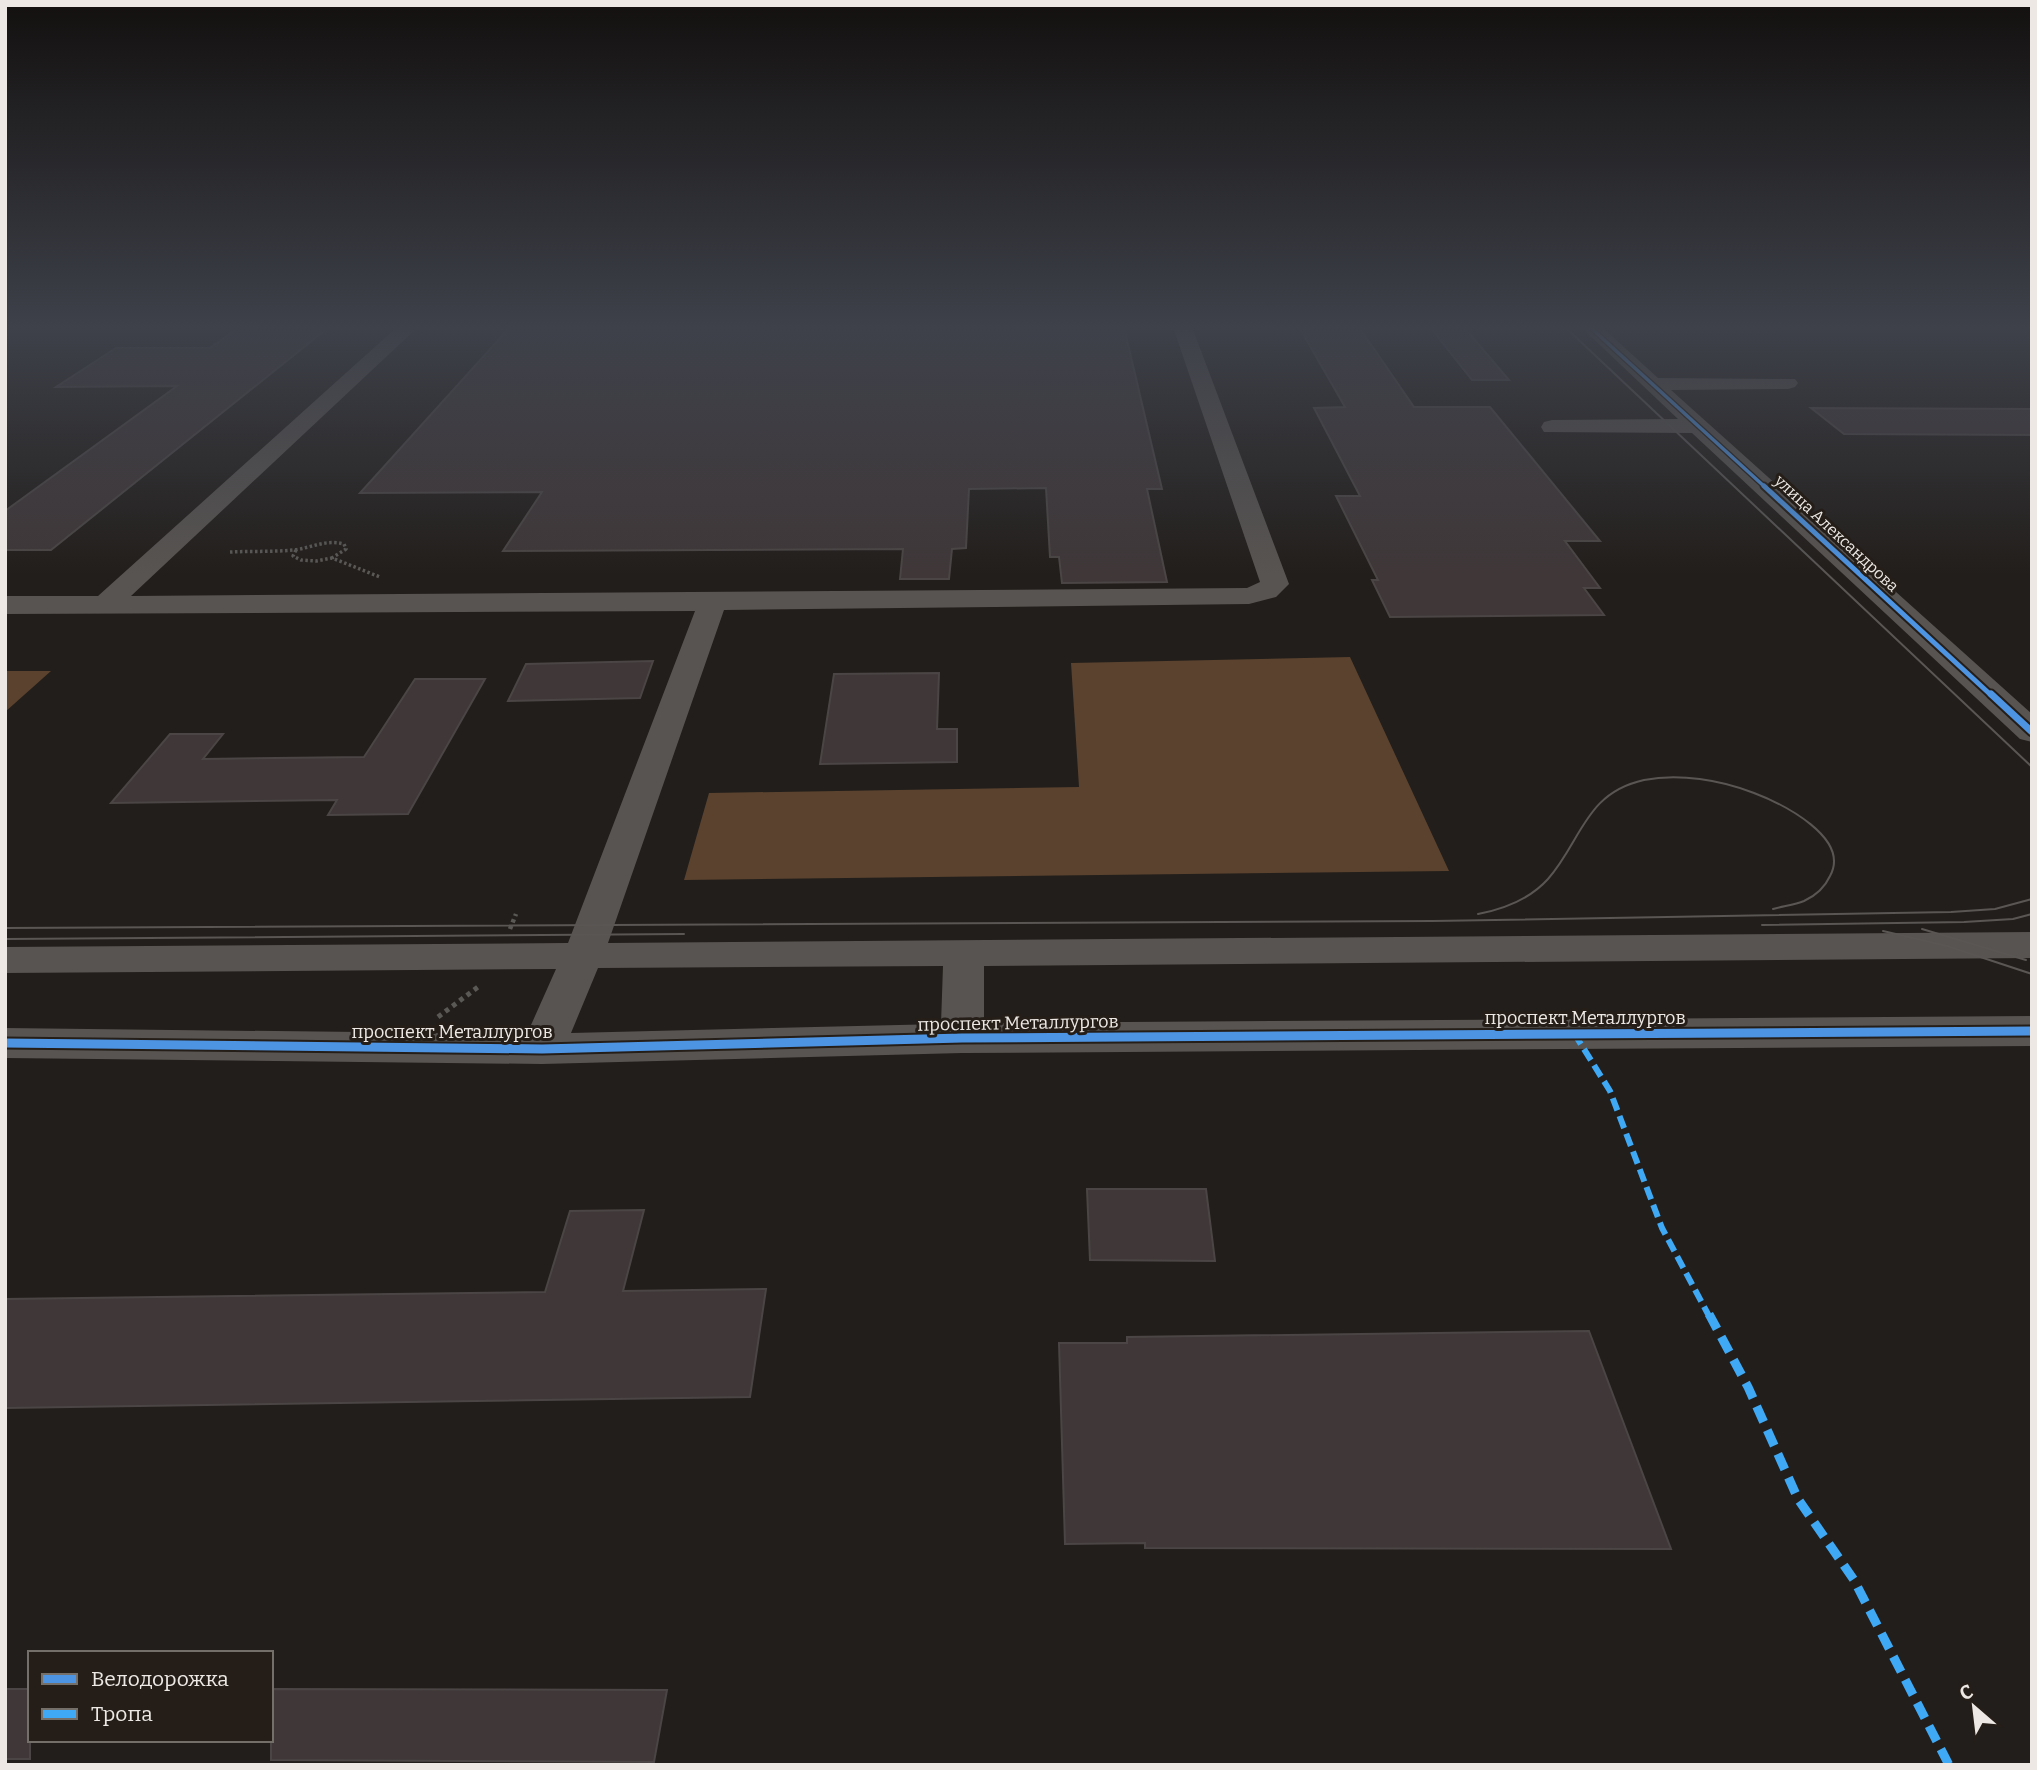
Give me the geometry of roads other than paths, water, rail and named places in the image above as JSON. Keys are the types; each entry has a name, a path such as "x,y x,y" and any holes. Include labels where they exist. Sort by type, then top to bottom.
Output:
{"street":[{"path":"105,605 319,410"},
{"path":"5,605 713,603 1249,596 1266,591 1275,584 1212,410"},
{"name":"улица Александрова","path":"1682,410 2032,732"},
{"path":"1552,427 1700,426"},
{"path":"542,1049 582,956 713,603"},
{"path":"5,960 2032,945"},
{"path":"962,1038 964,953"},
{"name":"проспект Металлургов","path":"5,1043 542,1049 962,1038 2032,1031"}],"tram line":[{"path":"1653,410 2032,767"},
{"path":"1478,914 1516,902 1541,886 1559,864 1587,820 1609,795 1624,786 1644,780 1671,777 1714,781 1754,793 1796,814 1823,836 1831,849 1834,862 1825,884 1816,894 1804,901 1773,909"},
{"path":"5,928 1433,921 1951,912 1995,909 2032,899"},
{"path":"1762,925 1964,922 2013,919 2032,914"},
{"path":"1922,929 2026,960"},
{"path":"1883,931 1947,946 2032,974"},
{"path":"5,939 684,934"}]}
